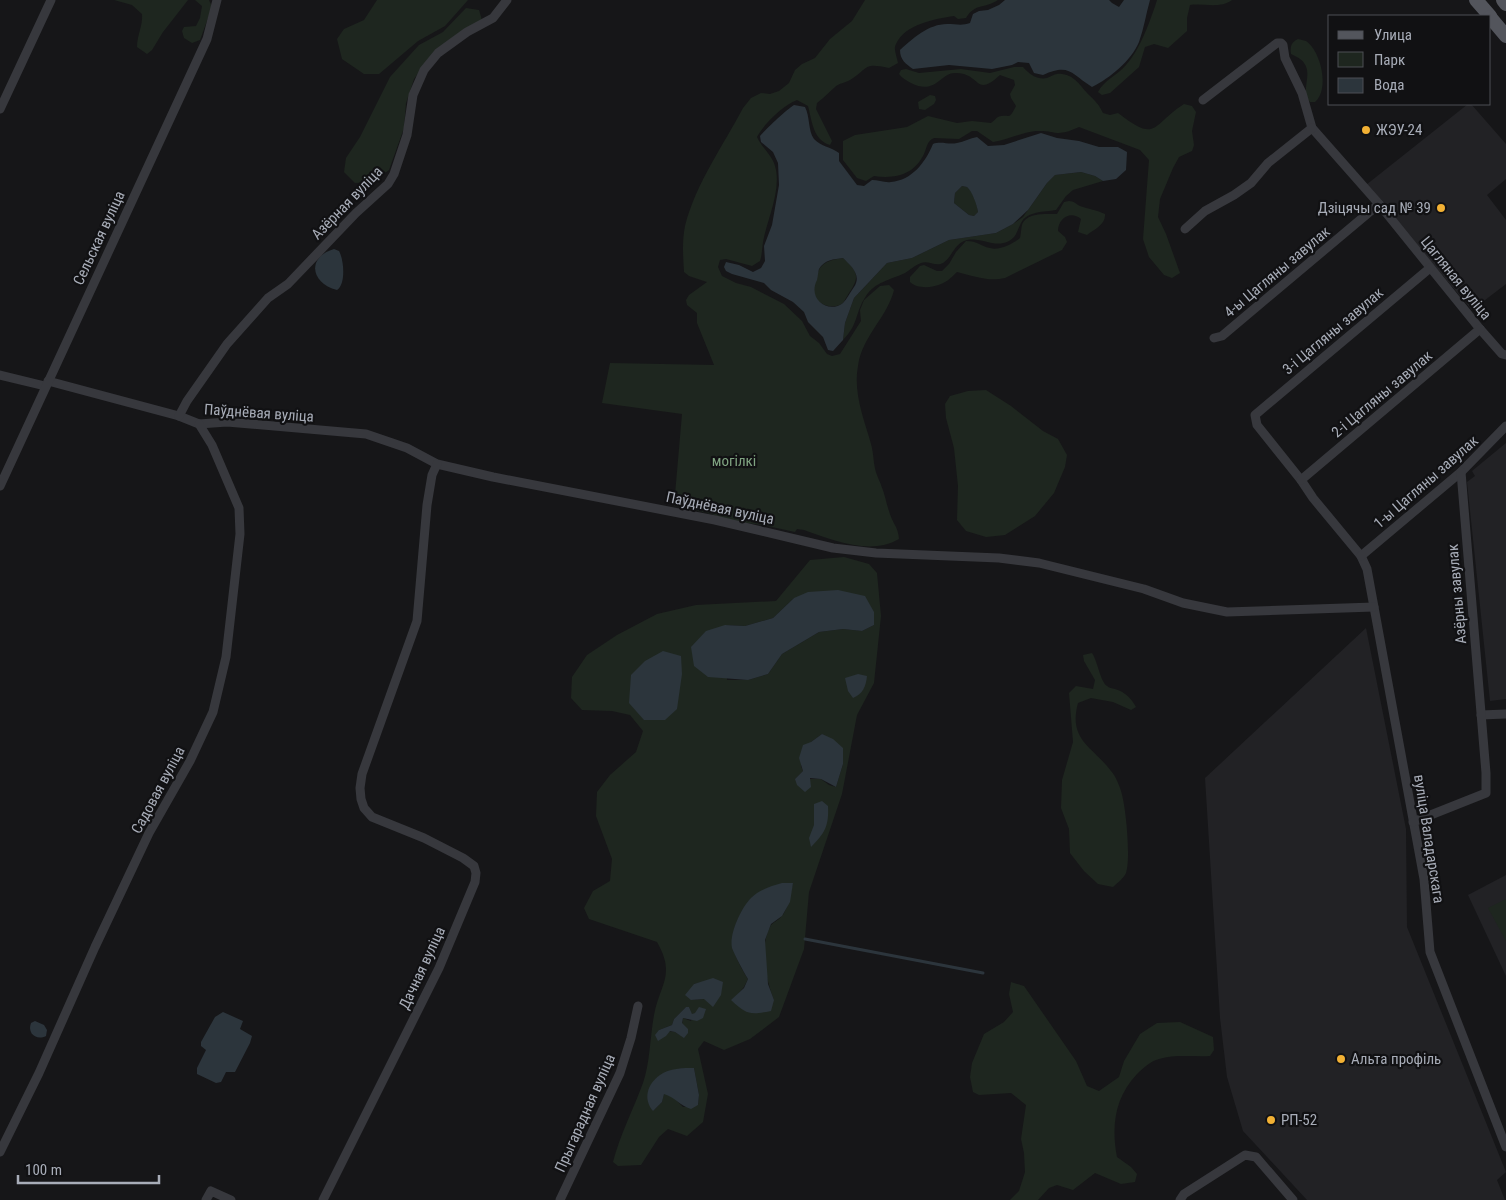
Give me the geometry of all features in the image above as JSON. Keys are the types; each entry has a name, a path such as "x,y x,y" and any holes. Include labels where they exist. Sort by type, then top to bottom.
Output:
{"main road":[{"path":"1476,0 1489,15"},
{"path":"1503,0 1506,4"},
{"path":"1491,17 1506,36"}],"street":[{"path":"0,109 51,0"},
{"name":"Сельская вуліца","path":"0,486 207,40 217,0"},
{"name":"Азёрная вуліца","path":"179,416 187,401 227,344 268,298 288,284 356,213 388,184 394,174 407,135 413,95 424,70 438,53 492,18 507,0"},
{"name":"Цагляная вуліца","path":"1203,100 1277,43 1281,43 1285,58 1302,93 1312,128 1379,204 1480,329 1502,354 1506,355"},
{"path":"1184,229 1205,211 1251,183 1268,162 1312,128"},
{"name":"4-ы Цагляны завулак","path":"1214,338 1222,336 1379,204"},
{"name":"3-і Цагляны завулак","path":"1301,480 1257,425 1255,415 1430,268"},
{"name":"2-і Цагляны завулак","path":"1301,480 1480,329"},
{"name":"Паўднёвая вуліца","path":"0,375 179,416 199,424 227,422 366,434 407,448 437,464 493,477 715,520 833,548 876,554 999,558 1038,563 1144,589 1182,603 1227,612 1374,607"},
{"name":"Садовая вуліца","path":"0,1152 39,1073 95,947 145,842 190,761 213,712 226,657 240,534 239,508 212,445 199,424"},
{"name":"1-ы Цагляны завулак","path":"1361,556 1461,472 1506,426"},
{"name":"Дачная вуліца","path":"323,1200 439,968 475,882 476,873 474,866 463,858 424,838 372,817 364,808 360,788 362,774 417,621 427,505 432,475 437,464"},
{"name":"Азёрны завулак","path":"1413,822 1486,793 1486,773 1461,472"},
{"path":"1301,480 1313,498 1361,556"},
{"name":"вуліца Валадарскага","path":"1361,556 1367,569 1424,879 1430,952 1506,1147"},
{"path":"1481,715 1506,714"},
{"name":"Прыгарадная вуліца","path":"560,1200 620,1074 638,1006"},
{"path":"1180,1200 1184,1194 1245,1156 1256,1157 1293,1200"},
{"path":"206,1200 211,1191 231,1200"}],"shaded area":[{"name":"Дзіцячы сад № 39","path":"1467,105 1472,105 1506,144 1506,179 1487,195 1506,220 1506,284 1472,310 1366,185"},
{"path":"1506,443 1506,699 1490,701 1467,482 1475,476 1472,471"},
{"path":"1366,628 1406,829 1407,927 1506,1172 1497,1180 1505,1200 1307,1200 1243,1131 1227,1077 1220,1018 1205,778"},
{"path":"1506,875 1506,976 1468,895"}],"green space":[{"path":"114,0 188,0 163,32 152,50 147,54 137,47 142,14 132,5"},
{"path":"195,0 209,0 212,7 200,40 192,43 184,38 182,31 184,27 196,26 200,18 202,6"},
{"path":"377,0 468,0 445,26 418,41 379,74 364,74 342,59 337,39 344,29 364,20"},
{"name":"могілкі","path":"865,0 998,0 976,8 966,18 946,17 913,27 900,37 895,46 898,63 889,68 867,67 850,80 835,87 817,103 816,109 832,141 830,145 824,143 817,134 812,124 808,106 797,100 774,116 757,137 774,162 777,175 777,184 760,261 752,266 726,259 720,260 718,267 722,276 736,283 751,287 784,304 802,321 810,336 819,343 827,354 832,356 840,354 861,321 860,310 864,300 880,286 889,285 894,290 891,300 864,345 860,355 857,376 860,406 872,448 876,471 899,539 888,544 876,546 851,545 804,530 797,529 795,532 763,525 722,520 712,514 674,506 682,414 602,403 610,363 714,365 697,323 697,313 687,305 686,300 689,295 707,282 689,276 684,272 684,232 696,195 743,108 751,98 761,93 770,94 779,91 789,83 795,70 802,64 815,58 830,39 852,21"},
{"path":"1157,0 1232,0 1217,5 1190,5 1187,31 1168,48 1154,44 1145,47 1139,67 1110,93 1102,95 1098,92 1101,88 1123,69 1136,51"},
{"path":"466,8 479,10 482,20 428,59 414,79 406,103 404,128 389,170 372,182 355,183 344,172 346,158 360,137 390,77 419,45 443,32"},
{"path":"1298,39 1306,41 1311,46 1316,53 1322,71 1322,89 1320,96 1315,102 1310,102 1307,97 1307,72 1304,63 1291,54 1292,45"},
{"path":"1014,67 1023,67 1031,74 1040,78 1047,78 1056,74 1067,75 1077,82 1097,103 1103,113 1110,115 1118,113 1141,128 1154,128 1184,104 1192,106 1196,112 1192,131 1194,145 1192,151 1179,157 1173,168 1160,199 1158,217 1180,273 1172,278 1164,275 1149,257 1143,239 1149,160 1140,150 1079,127 1060,133 1036,131 993,142 977,131 972,131 959,139 934,138 929,143 920,161 909,171 889,177 874,176 866,181 857,178 843,160 843,141 855,135 907,127 928,116 957,123 972,121 991,123 998,117 1009,116 1016,106 1010,94 1015,85 1014,80 1000,75 992,82 982,85 965,74 951,73 927,87 911,83 901,77 899,74 901,70 906,69 919,73 961,69 990,73"},
{"path":"930,95 935,96 934,104 925,110 919,109 918,102"},
{"path":"1081,172 1095,176 1103,181 1073,190 1056,210 1027,216 1009,241 997,244 976,240 964,241 958,245 943,263 921,263 905,273 874,287 863,302 852,329 843,340 845,323 854,298 887,263 912,258 949,240 996,233 1023,217 1047,183 1055,175"},
{"path":"962,186 969,189 974,198 978,212 974,216 969,215 954,203 955,193"},
{"path":"1069,201 1099,211 1105,214 1105,218 1099,226 1087,235 1078,232 1081,219 1077,216 1069,215 1063,219 1060,222 1058,231 1065,237 1067,242 1062,250 1005,278 987,279 957,272 945,282 933,286 921,287 910,282 910,277 920,266 924,265 937,271 942,271 966,241 994,249 1010,245 1020,238 1022,225 1028,218 1042,214 1057,214 1064,202"},
{"path":"843,258 856,274 853,287 843,303 834,306 824,305 816,299 813,290 818,271 826,262"},
{"path":"986,390 1011,406 1043,431 1058,439 1067,455 1065,467 1054,493 1035,516 1005,535 986,537 966,531 957,520 958,486 954,448 946,418 945,404 950,396 968,391"},
{"path":"844,557 869,564 877,573 881,616 874,683 857,715 842,794 809,892 804,949 779,1017 750,1039 724,1050 704,1041 698,1049 708,1094 703,1122 687,1136 668,1129 659,1137 641,1165 618,1166 613,1162 643,1083 649,1058 654,1015 666,971 663,953 657,942 589,919 584,908 593,891 610,881 612,859 596,816 597,792 610,775 636,752 643,731 630,715 612,711 582,710 571,698 572,677 587,655 617,635 657,614 696,605 776,601 810,560","holes":["794,598 874,625 862,631 843,629 819,632 782,654 768,674 748,680 727,680 725,625 745,626 773,618","822,734 843,764 836,787 829,785 821,779 795,779 803,771 801,766 811,742","793,883 786,909 780,918 771,925 765,944 766,973 774,1000 732,1001 748,979 735,953 733,945 734,929 743,910 751,899","703,982 704,999 691,1000 694,984","686,1007 689,1007 692,1015 695,1013 691,1021 683,1018 680,1035 675,1032 659,1030 672,1025 674,1019","694,1068 699,1095 698,1105 683,1107 673,1097 664,1093 662,1102 653,1111 678,1069"]},
{"path":"1092,653 1105,684 1125,694 1136,707 1131,710 1113,702 1091,698 1078,703 1076,716 1076,726 1079,734 1112,773 1122,795 1127,830 1128,856 1126,873 1113,887 1098,884 1084,871 1070,853 1069,829 1061,808 1062,780 1073,742 1069,693 1076,686 1093,689 1095,680 1084,661 1083,655"},
{"path":"1506,899 1506,941 1488,908"},
{"path":"1011,982 1024,986 1076,1061 1087,1086 1099,1091 1119,1077 1124,1061 1140,1034 1157,1023 1180,1022 1213,1037 1214,1050 1210,1056 1165,1057 1156,1060 1137,1074 1124,1092 1116,1112 1115,1145 1117,1157 1137,1174 1135,1182 1121,1184 1095,1173 1073,1190 1057,1185 1049,1188 1038,1200 1010,1200 1019,1191 1025,1172 1021,1139 1026,1105 1011,1093 979,1095 973,1092 970,1077 972,1063 984,1034 1004,1022 1013,1012 1009,994"}],"water":[{"path":"1005,0 1109,0 1119,7 1124,0 1150,0 1141,37 1131,56 1106,79 1092,87 1065,70 1043,75 1034,73 1029,63 1018,62 992,69 949,65 913,69 902,59 900,50 922,32 934,26 970,23 973,14 988,10"},
{"path":"794,105 805,107 814,139 839,153 839,161 857,185 864,186 872,180 889,182 905,178 922,164 933,144 954,143 977,137 988,146 1004,145 1041,133 1099,147 1118,147 1127,152 1126,170 1116,179 1103,181 1095,176 1081,172 1055,175 1028,210 1013,224 996,233 949,240 912,258 887,263 854,298 845,323 843,340 833,351 828,350 823,337 808,322 804,312 793,302 771,290 764,283 732,274 726,271 724,267 726,262 739,265 753,272 761,268 765,261 764,246 772,225 779,185 778,163 773,152 761,142 760,136","holes":["962,186 967,187 974,198 978,212 974,216 969,215 954,203 955,193","843,258 854,271 857,279 856,283 843,303 832,307 826,306 817,299 815,294 819,269 826,262"]},
{"path":"334,249 339,251 343,266 342,283 337,290 328,287 322,282 315,270 319,258"},
{"path":"838,590 865,596 874,612 874,625 862,631 843,629 819,632 782,654 768,674 748,680 708,677 694,666 691,647 706,631 725,625 745,626 773,618 794,598 808,592"},
{"path":"663,651 681,656 682,674 677,709 665,720 644,720 629,703 631,675 645,661"},
{"path":"858,674 867,676 867,680 862,692 853,698 848,691 845,678"},
{"path":"822,734 833,739 843,748 843,764 836,787 821,779 810,778 811,787 805,792 797,785 795,779 803,771 799,758 803,745"},
{"path":"822,801 828,806 827,824 820,838 811,847 809,838 814,825 814,804"},
{"path":"782,883 793,883 790,902 782,916 771,924 765,940 768,984 774,1000 771,1011 749,1013 731,1000 744,988 748,979 732,948 732,936 747,902 761,891"},
{"path":"713,978 723,982 721,995 713,1007 704,999 691,1000 685,995 694,984"},
{"path":"686,1007 689,1007 692,1014 699,1007 706,1009 703,1018 697,1021 683,1018 682,1023 688,1029 688,1033 684,1038 670,1031 658,1041 655,1035 659,1030 672,1025 674,1019"},
{"path":"223,1012 243,1021 240,1029 252,1036 235,1072 226,1072 221,1082 216,1083 197,1074 197,1068 206,1050 201,1046 201,1042 215,1017"},
{"path":"35,1021 44,1025 47,1030 46,1036 36,1037 31,1033 31,1023"},
{"path":"694,1068 699,1095 698,1105 691,1109 664,1094 662,1102 653,1111 647,1097 652,1083 664,1073 672,1070"}],"waterway":[{"path":"805,939 983,973"}],"place":[{"name":"ЖЭУ-24","path":"1366,130"},
{"name":"Дзіцячы сад № 39","path":"1441,208"},
{"name":"Альта профіль","path":"1341,1059"},
{"name":"РП-52","path":"1271,1120"}]}
